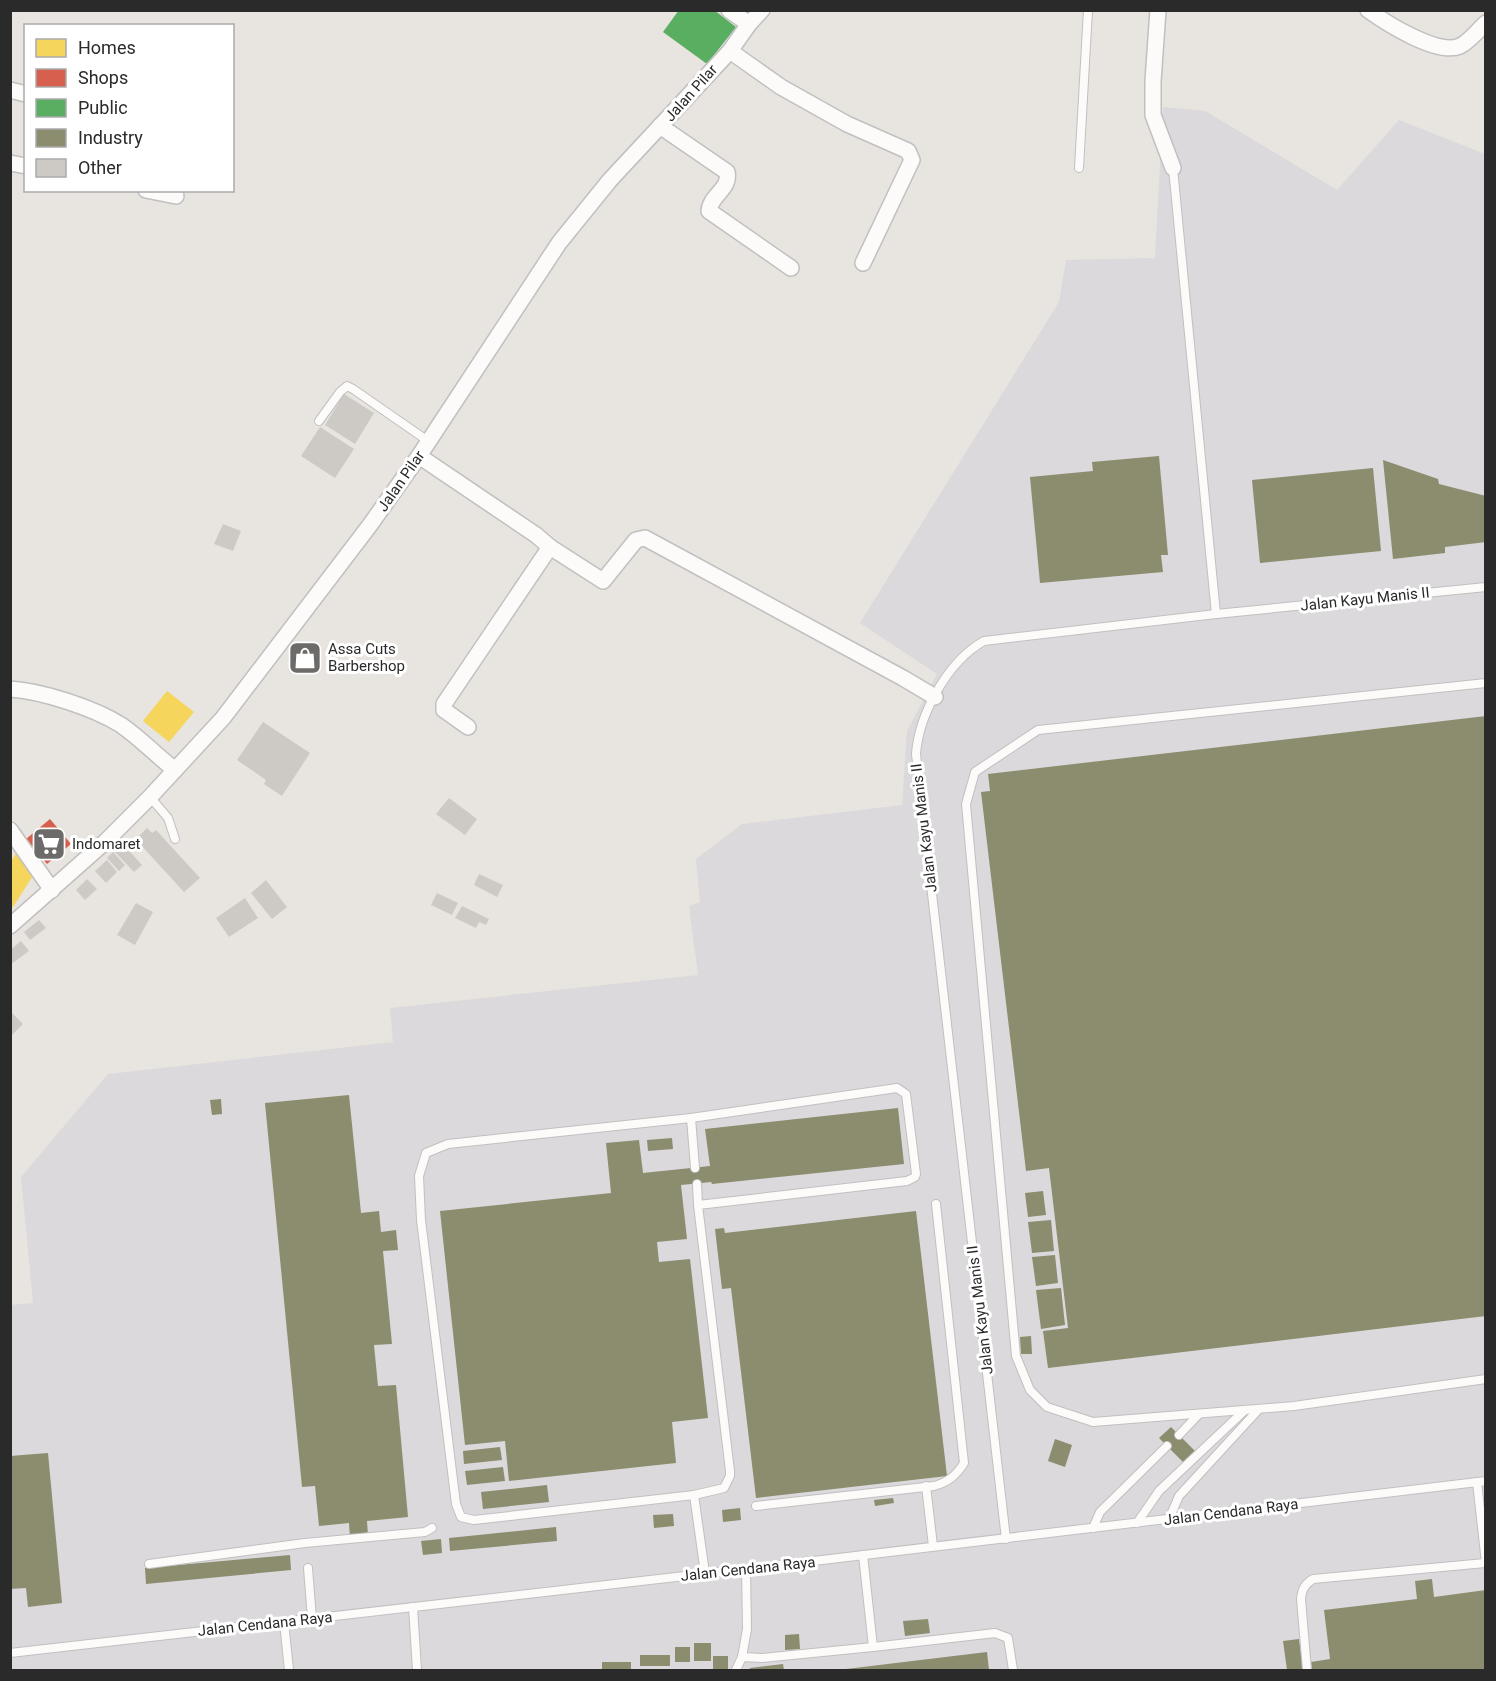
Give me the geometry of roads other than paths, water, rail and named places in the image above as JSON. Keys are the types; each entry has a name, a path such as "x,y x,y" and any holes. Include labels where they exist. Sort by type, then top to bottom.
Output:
{"street":[{"path":"729,10 749,24"},
{"name":"Jalan Pilar","path":"10,926 52,890 150,797 230,708 370,525 429,441 559,243 610,180 730,51 762,10"},
{"path":"1158,10 1153,115 1173,168"},
{"path":"1368,10 1382,20 1432,45 1447,47 1460,46 1485,23"},
{"path":"730,51 781,87 847,124 908,151 911,155 912,160 863,263"},
{"path":"660,126 727,172 726,184 710,203 709,211 791,268"},
{"path":"156,192 176,196"},
{"path":"418,456 603,581 636,540 645,538 935,697"},
{"path":"468,727 444,710 444,704 550,547"},
{"path":"10,689 26,690 93,711 122,726 175,770"},
{"path":"10,830 52,890"}],"lane":[{"path":"1079,168 1088,10"},
{"path":"1173,168 1216,614"},
{"path":"319,421 347,386 429,441"},
{"name":"Jalan Kayu Manis II","path":"1006,1539 915,754 917,736 946,675 970,649 984,641 1216,614 1485,587"},
{"path":"1485,683 1038,730 975,772 966,804 1016,1356 1029,1390 1047,1407 1093,1422 1294,1406 1485,1379"},
{"path":"150,797 168,818 175,839"},
{"path":"697,1184 698,1205 730,1476 724,1488 694,1495 474,1520 461,1517 456,1504 421,1220 418,1176 426,1153 448,1144 691,1118 897,1088 906,1094 915,1177 907,1181 698,1205"},
{"path":"691,1118 695,1168"},
{"path":"756,1506 944,1483 964,1464 936,1204"},
{"path":"1169,1519 1179,1496 1259,1409"},
{"path":"1137,1523 1160,1491 1245,1410"},
{"path":"1179,1434 1199,1414"},
{"path":"1093,1528 1100,1512 1167,1446"},
{"path":"1307,1671 1301,1599 1308,1582 1485,1563 1481,1482"},
{"name":"Jalan Cendana Raya","path":"10,1653 1481,1482"},
{"path":"926,1486 933,1546"},
{"path":"694,1495 705,1573"},
{"path":"149,1564 305,1543 425,1532 432,1528"},
{"path":"863,1555 873,1647"},
{"path":"308,1568 312,1619"},
{"path":"736,1671 747,1629 746,1569"},
{"path":"413,1607 417,1671"},
{"path":"284,1622 289,1671"},
{"path":"741,1657 762,1658 995,1634 1008,1638 1013,1671"}],"place":[{"name":"Assa Cuts Barbershop","path":"305,658"},
{"name":"Indomaret","path":"49,844"}]}
